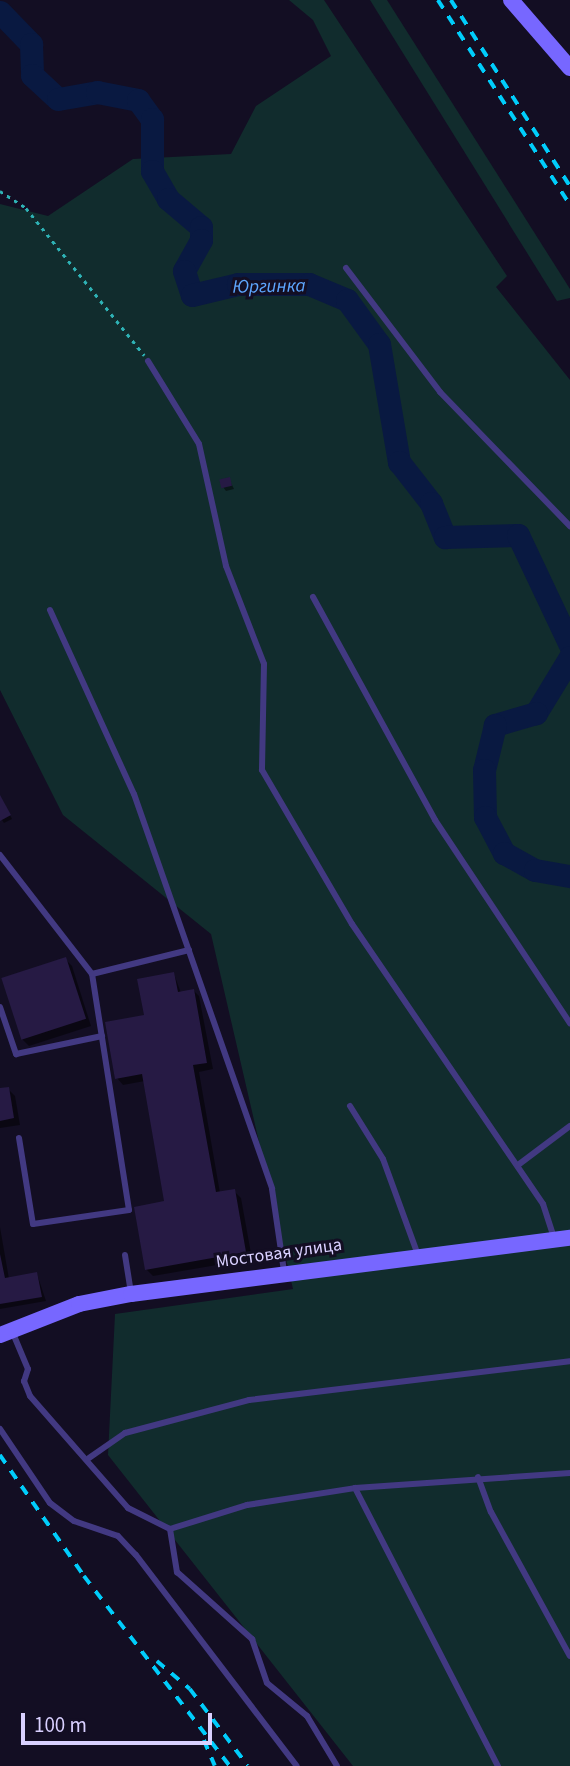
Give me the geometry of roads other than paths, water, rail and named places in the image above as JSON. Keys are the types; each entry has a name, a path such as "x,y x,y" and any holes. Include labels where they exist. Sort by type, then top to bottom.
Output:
{"street":[{"path":"511,0 570,68"},
{"name":"Мостовая улица","path":"6,1332 79,1304 131,1294 284,1271 563,1238"}],"lane":[{"path":"346,268 440,392 570,526"},
{"path":"148,361 199,444 226,566 264,664 262,770 352,923 518,1165 563,1238"},
{"path":"313,597 435,820 570,1023"},
{"path":"50,610 134,794 272,1189 284,1271"},
{"path":"0,855 92,974 129,1210 33,1224 19,1138"},
{"path":"92,974 189,950"},
{"path":"0,1007 16,1054 102,1036"},
{"path":"350,1106 383,1159 418,1255"},
{"path":"518,1165 570,1126"},
{"path":"125,1255 131,1294"},
{"path":"6,1332 28,1369 24,1381 30,1396 89,1458 128,1508 170,1529 247,1505 355,1488 478,1477 570,1473"},
{"path":"89,1458 125,1433 249,1400 570,1361"},
{"path":"0,1429 50,1503 74,1521 118,1536 136,1555 297,1766"},
{"path":"478,1477 491,1511 570,1656"},
{"path":"355,1488 498,1766"},
{"path":"170,1529 177,1572 252,1639 267,1683 307,1716 337,1766"}],"waterway":[{"name":"Юргинка","path":"0,12 31,44 32,75 58,99 97,92 138,100 152,119 152,171 168,199 201,227 201,240 184,271 192,295 238,284 309,284 347,300 379,344 399,462 431,503 445,537 518,535 570,645"},
{"name":"Юргинка","path":"570,657 536,713 495,725 484,770 485,817 504,853 535,870 570,876"}],"railway":[{"path":"438,0 570,205"},
{"path":"451,0 570,186"},
{"path":"0,1455 84,1576 230,1766"},
{"path":"157,1661 190,1689 248,1766"},
{"path":"204,1740 215,1766"}]}
